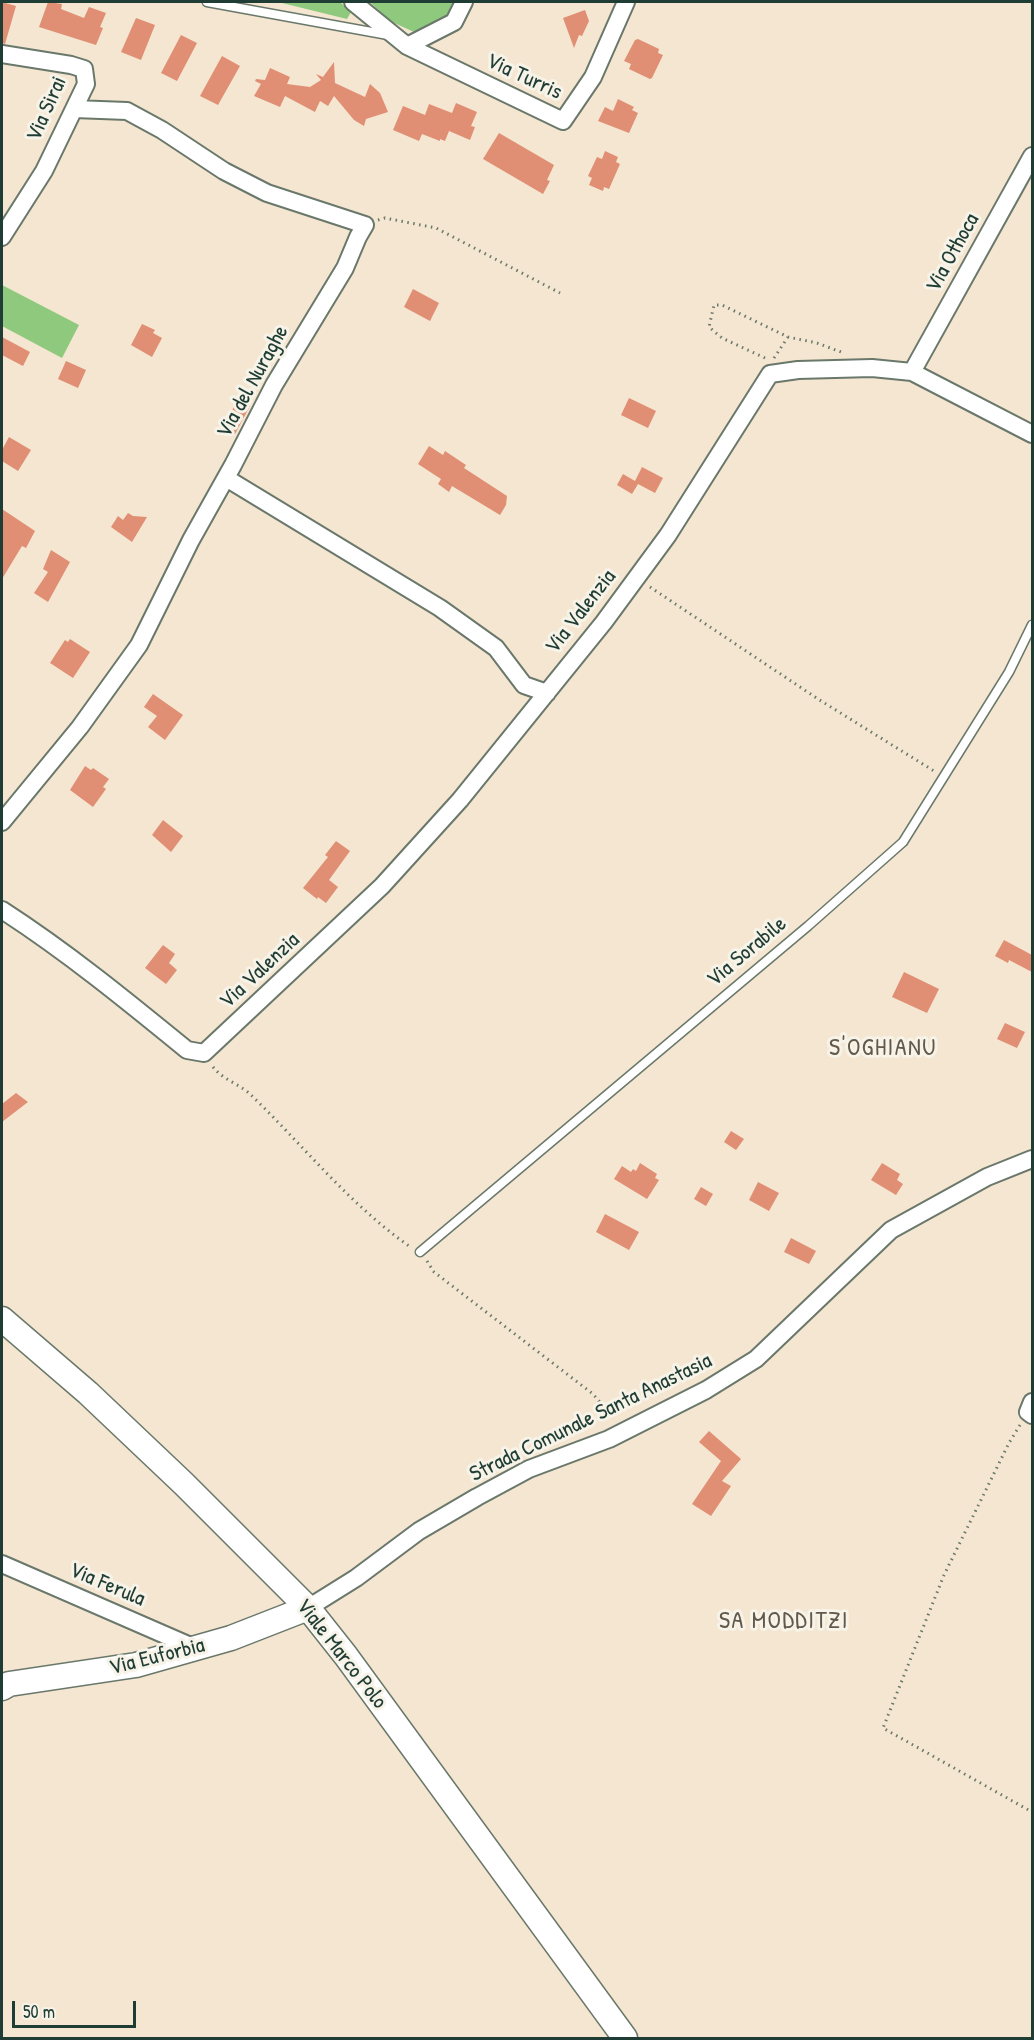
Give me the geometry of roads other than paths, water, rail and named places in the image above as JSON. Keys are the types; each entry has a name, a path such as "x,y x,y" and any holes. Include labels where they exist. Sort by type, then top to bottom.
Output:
{"main road":[{"name":"Viale Marco Polo","path":"2,1319 123,1426 308,1608 346,1656 625,2038"},
{"name":"Via Euforbia","path":"2,1688 9,1684 136,1665 231,1638 308,1608"}],"street":[{"name":"Via Turris","path":"352,2 400,41 563,121 592,77 626,2"},
{"path":"400,41 454,22 464,2"},
{"name":"Via Sirai","path":"2,54 84,69 86,84 44,171 2,237"},
{"name":"Via del Nuraghe","path":"2,822 80,727 140,645 191,540 274,385 345,268 365,225 267,193 224,171 162,130 127,111 74,109"},
{"name":"Via Othoca","path":"912,372 1032,156"},
{"name":"Via Valenzia","path":"2,910 88,970 187,1050 204,1053 382,886 460,800 547,693 668,535 770,374 798,370 872,368 912,372 1032,434"},
{"path":"226,478 440,608 496,648 524,685 547,693"},
{"name":"Strada Comunale Santa Anastasia","path":"308,1608 356,1578 419,1531 477,1497 529,1469 609,1439 716,1384 756,1359 891,1230 987,1177 1032,1160"},
{"name":"Via Ferula","path":"2,1564 195,1648"}],"lane":[{"path":"207,2 400,41"},
{"name":"Via Sorabile","path":"420,1252 808,926 903,842 1009,672 1032,625"}],"district":[{"name":"S'OGHIANU","path":"883,1049"},
{"name":"SA MODDITZI","path":"784,1622"}]}
